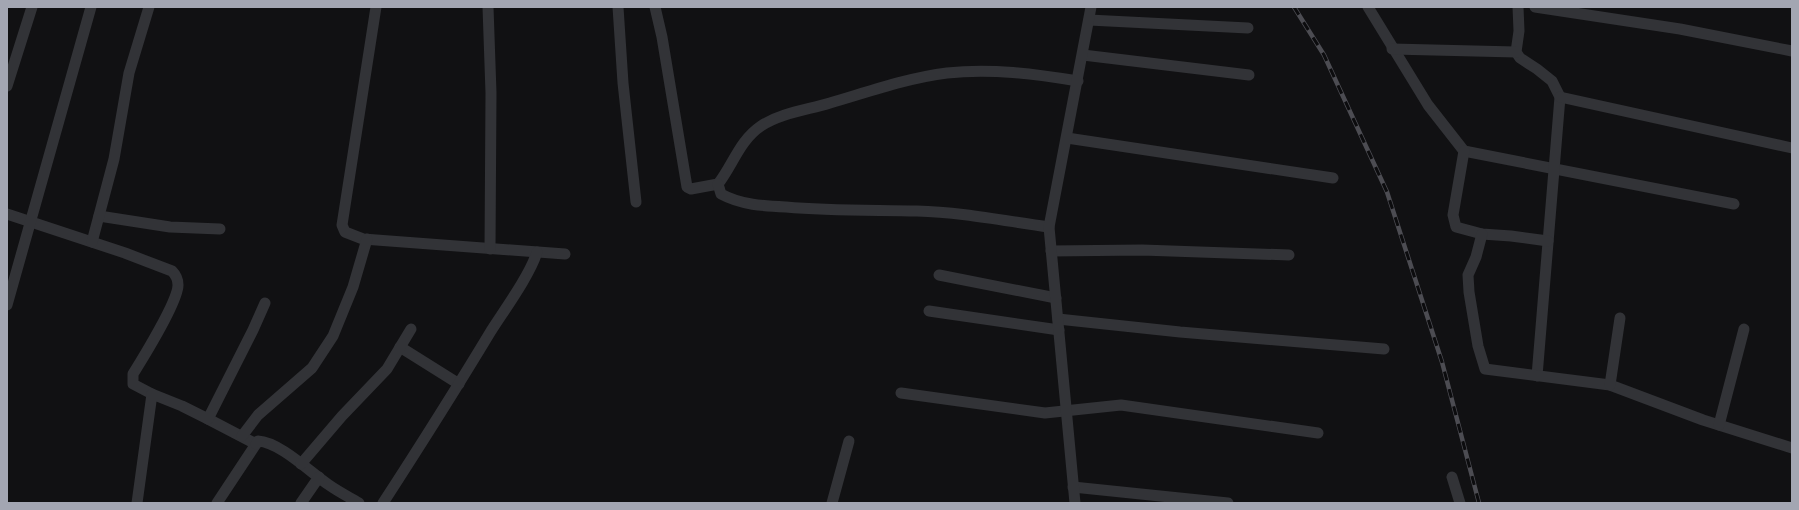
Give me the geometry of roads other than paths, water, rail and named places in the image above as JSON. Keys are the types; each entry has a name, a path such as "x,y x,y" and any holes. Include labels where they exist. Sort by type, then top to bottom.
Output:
{"street":[{"path":"7,86 32,7"},
{"path":"7,305 91,7"},
{"path":"92,242 114,159 128,73 149,7"},
{"path":"376,7 342,225 345,232 367,239 565,254"},
{"path":"488,7 491,93 490,249"},
{"path":"618,7 623,83 636,202"},
{"path":"655,7 662,37 687,187 691,189 718,184 746,139 761,126 782,115 917,79 947,73 986,71 1041,75 1078,81"},
{"path":"1075,503 1049,228 1091,7"},
{"path":"1368,7 1428,105 1464,150 1734,204"},
{"path":"1518,7 1519,31 1516,52 1520,58 1537,69 1552,82 1560,97 1537,376"},
{"path":"1535,7 1680,29 1792,51"},
{"path":"1089,20 1248,28"},
{"path":"1392,48 1516,52"},
{"path":"1082,55 1249,75"},
{"path":"1560,97 1792,148"},
{"path":"1067,138 1333,178"},
{"path":"1464,150 1453,215 1456,227 1482,234 1548,241"},
{"path":"718,184 721,194 731,200 761,206 830,210 916,211 959,214 1049,228"},
{"path":"7,214 92,242 172,271 177,277 178,286 172,303 133,374 133,384 152,394 182,406 256,444"},
{"path":"99,216 170,227 220,229"},
{"path":"1482,234 1476,257 1468,275 1469,292 1478,346 1485,369 1610,385 1720,425 1792,448"},
{"path":"242,436 258,415 312,368 333,336 353,287 367,239"},
{"path":"1051,251 1142,250 1289,255"},
{"path":"383,503 435,424 519,287 537,252"},
{"path":"939,275 1056,298"},
{"path":"208,419 265,304"},
{"path":"929,312 1058,324 1180,332 1384,350"},
{"path":"1610,385 1620,318"},
{"path":"301,464 342,416 387,369 411,329"},
{"path":"1720,425 1744,329"},
{"path":"400,347 459,384"},
{"path":"901,393 1045,413 1121,405 1318,433"},
{"path":"137,503 152,394"},
{"path":"832,503 849,441"},
{"path":"217,503 258,442 267,443 359,503"},
{"path":"300,503 319,477"},
{"path":"1452,477 1460,503"},
{"path":"1073,487 1228,503"}],"railway":[{"path":"1294,7 1324,55 1387,192 1442,362 1479,503"}]}
